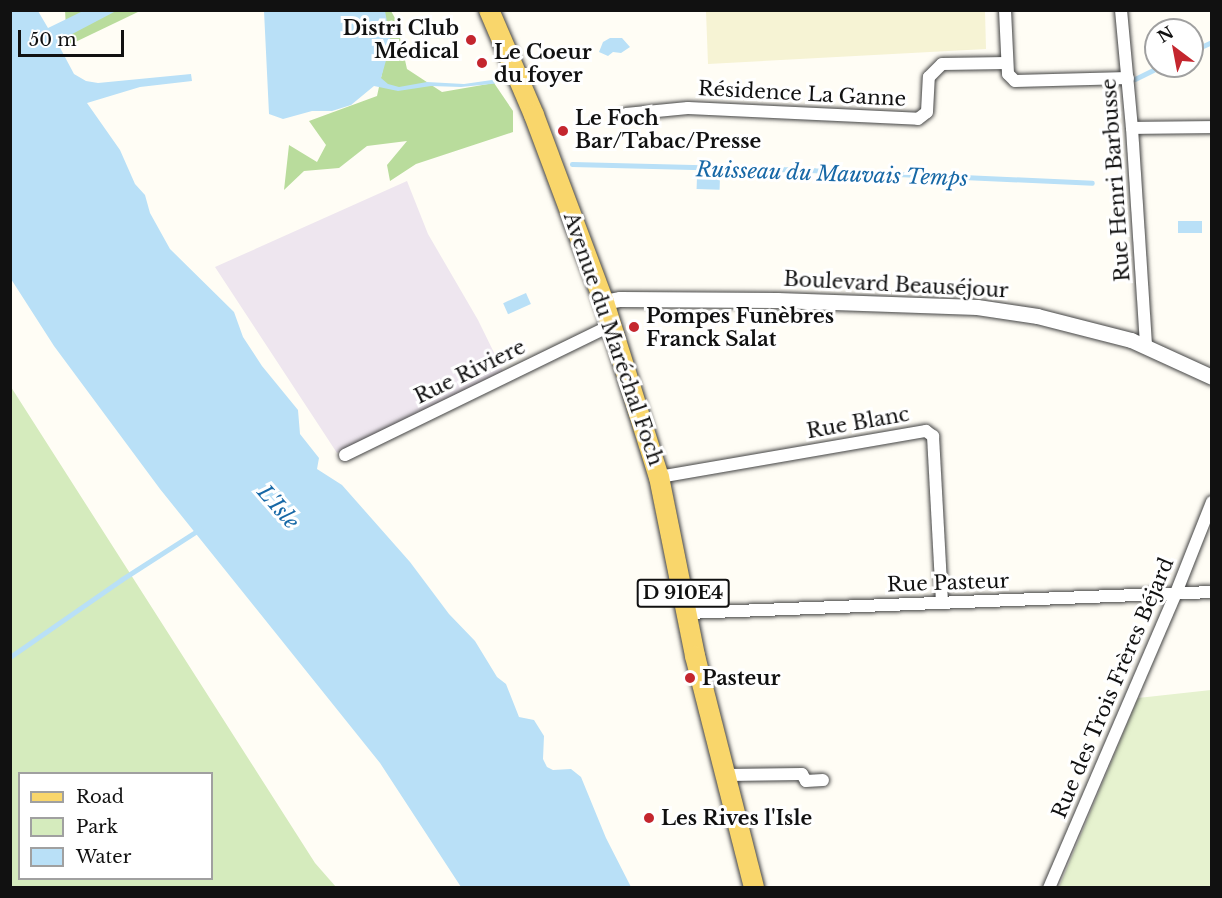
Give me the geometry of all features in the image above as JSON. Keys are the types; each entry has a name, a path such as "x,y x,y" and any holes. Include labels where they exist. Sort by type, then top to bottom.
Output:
{"main road":[{"name":"Avenue du Maréchal Foch","path":"489,10 534,116 604,302 659,477 700,675 754,888"}],"street":[{"path":"1005,10 1008,74 1015,81 1128,78"},
{"name":"Rue Henri Barbusse","path":"1121,10 1132,128 1146,346"},
{"name":"Résidence La Ganne","path":"626,114 688,108 918,119 927,112 929,77 942,64 1007,63"},
{"path":"1132,128 1212,127"},
{"name":"Boulevard Beauséjour","path":"604,302 620,299 777,300 977,307 1037,316 1146,346 1212,377"},
{"name":"Rue Riviere","path":"345,455 612,325"},
{"name":"Rue Blanc","path":"659,477 926,431 933,436 942,603"},
{"name":"Rue des Trois Frères Béjard","path":"1049,888 1176,593 1212,502"},
{"name":"Rue Pasteur","path":"687,613 1212,592"},
{"path":"727,775 802,774 806,781 823,780"}],"shaded area":[{"path":"706,11 985,11 986,49 708,64"},
{"path":"407,181 428,234 478,320 503,371 337,453 215,267"}],"green space":[{"path":"65,10 140,11 67,46"},
{"path":"381,11 391,11 396,20 407,69 442,92 494,83 513,111 513,132 416,164 390,181 387,165 407,141 367,146 339,168 304,171 284,190 289,145 317,162 326,145 309,121 377,96 388,46"},
{"path":"11,387 315,863 336,887 11,887"},
{"path":"1211,690 1211,887 1059,887 1138,698"}],"water":[{"name":"L'Isle","path":"11,10 38,11 48,28 83,11 116,11 57,42 74,74 86,81 98,83 191,74 192,81 140,87 87,103 120,150 135,184 145,195 150,213 170,249 234,312 243,337 262,366 298,410 300,434 319,458 317,469 342,485 410,562 449,614 475,641 497,677 506,684 519,717 534,720 544,736 543,759 547,767 553,770 571,769 581,777 606,838 631,887 461,887 380,763 160,489 54,346 11,279"},
{"path":"264,11 385,11 391,43 381,78 388,84 399,87 427,82 464,84 499,79 501,83 461,87 431,86 398,91 374,86 351,105 332,111 312,111 283,119 269,114"},
{"path":"610,38 622,38 630,47 621,53 613,52 608,56 599,52 603,42"},
{"path":"697,177 720,178 720,190 697,189"},
{"path":"1178,221 1202,221 1202,233 1178,233"},
{"path":"526,293 531,304 508,314 503,303"}],"waterway":[{"name":"Ruisseau du Mauvais Temps","path":"1204,46 1212,42"},
{"name":"Ruisseau du Mauvais Temps","path":"1135,79 1144,75"},
{"name":"Ruisseau du Mauvais Temps","path":"572,164 810,170 1092,183"},
{"path":"10,657 121,580 200,529"}],"place":[{"name":"Distri Club Médical","path":"471,40"},
{"name":"Le Coeur du foyer","path":"482,63"},
{"name":"Le Foch Bar/Tabac/Presse","path":"563,131"},
{"name":"Pompes Funèbres Franck Salat","path":"634,327"},
{"name":"Pasteur","path":"690,678"},
{"name":"Les Rives l'Isle","path":"649,818"}]}
